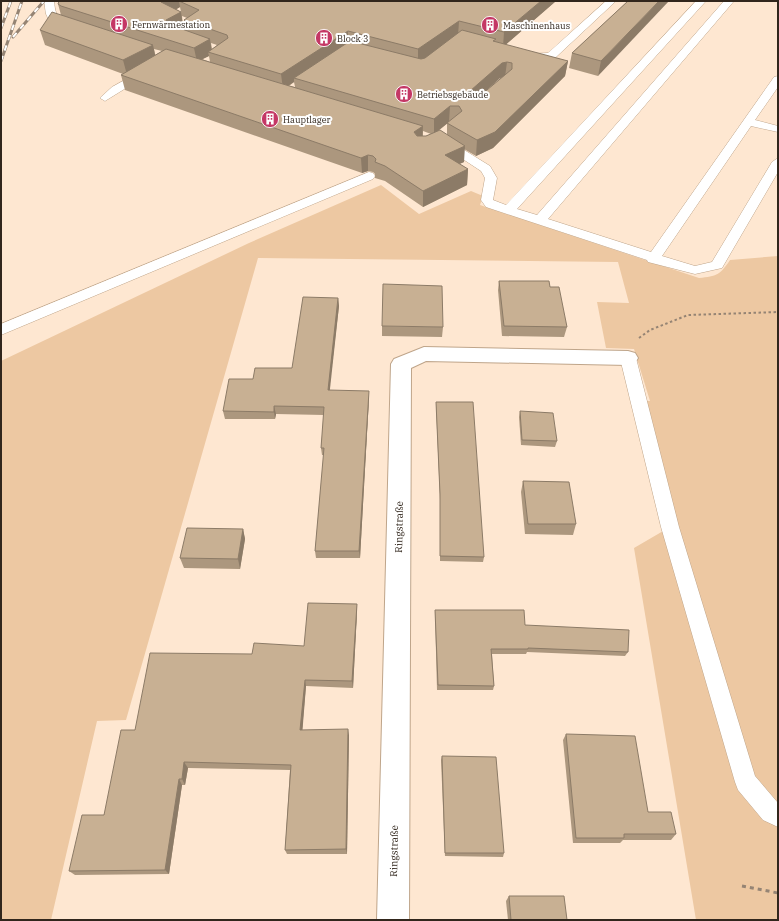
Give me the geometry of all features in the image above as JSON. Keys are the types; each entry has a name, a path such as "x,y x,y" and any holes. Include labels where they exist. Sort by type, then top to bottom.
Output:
{"street":[{"name":"Ringstraße","path":"394,920 401,364 424,354 628,358"}],"lane":[{"path":"50,1 51,15 61,24 76,29"},
{"path":"515,54 526,61 551,56 610,1"},
{"path":"509,210 701,1"},
{"path":"540,220 729,1"},
{"path":"105,98 116,89 155,66"},
{"path":"654,259 750,122 778,79"},
{"path":"750,122 778,129"},
{"path":"448,130 433,141 443,142 486,169 492,178 487,200 490,204 654,259 694,270 717,265 778,162"},
{"path":"1,330 369,176"},
{"path":"628,358 640,401 670,527 746,782 770,812 778,815"}],"path":[{"path":"628,358 630,344 650,330 688,315 778,312"},
{"path":"742,886 778,893"}],"shaded area":[{"path":"381,185 419,214 471,191 483,196 480,205 699,278 718,274 730,260 778,256 778,920 696,920 634,548 670,527 640,401 650,401 634,349 606,348 597,302 629,303 618,262 258,258 126,720 97,721 51,920 1,920 1,361 249,243"}],"building":[{"path":"59,1 163,1 161,2 181,12 166,20 168,24 210,39 194,48 61,6 58,4"},
{"name":"Block 3","path":"179,1 541,1 504,32 459,21 418,49 348,31 281,74 208,52 228,38 227,35 184,20 199,10"},
{"path":"628,1 659,1 601,61 572,53"},
{"path":"52,12 153,45 123,60 40,30"},
{"path":"462,30 496,39 493,41 568,61 495,132 477,140 447,123 462,111 459,106 450,106 434,119 294,78 350,41 421,59 425,58","holes":["502,63 512,63 512,69 481,95 472,95 470,91"]},
{"path":"166,49 423,126 414,132 417,136 426,136 440,130 465,146 445,155 468,169 423,191 385,166 375,162 376,159 373,156 368,155 361,158 121,75"},
{"path":"499,281 549,281 550,287 559,287 567,327 504,326"},
{"path":"383,284 442,286 443,327 382,326"},
{"path":"303,297 338,298 328,390 369,391 359,551 315,551 324,448 321,448 324,407 274,406 274,412 223,411 229,379 253,379 255,368 292,368"},
{"path":"436,402 473,402 484,557 440,556 440,494"},
{"path":"520,411 553,413 557,441 522,440"},
{"path":"523,481 569,482 576,524 528,524"},
{"path":"187,528 243,529 238,559 180,558"},
{"path":"308,603 357,604 352,681 305,680 300,730 348,729 346,849 285,850 291,765 184,762 182,779 179,779 165,870 69,871 82,815 104,815 121,730 135,730 150,653 252,654 254,643 304,646"},
{"path":"435,610 524,610 525,625 629,630 628,652 528,648 491,649 494,686 438,685"},
{"path":"566,734 635,736 648,812 671,812 676,834 624,834 624,838 576,838"},
{"path":"442,756 496,757 504,853 445,853"},
{"path":"509,896 564,896 567,920 511,920"}],"railway":[{"path":"1,28 11,1"},
{"path":"1,61 22,1"},
{"path":"13,37 44,1"}],"place":[{"name":"Fernwärmestation","path":"119,24"},
{"name":"Maschinenhaus","path":"490,25"},
{"name":"Block 3","path":"324,38"},
{"name":"Betriebsgebäude","path":"404,94"},
{"name":"Hauptlager","path":"270,119"}]}
